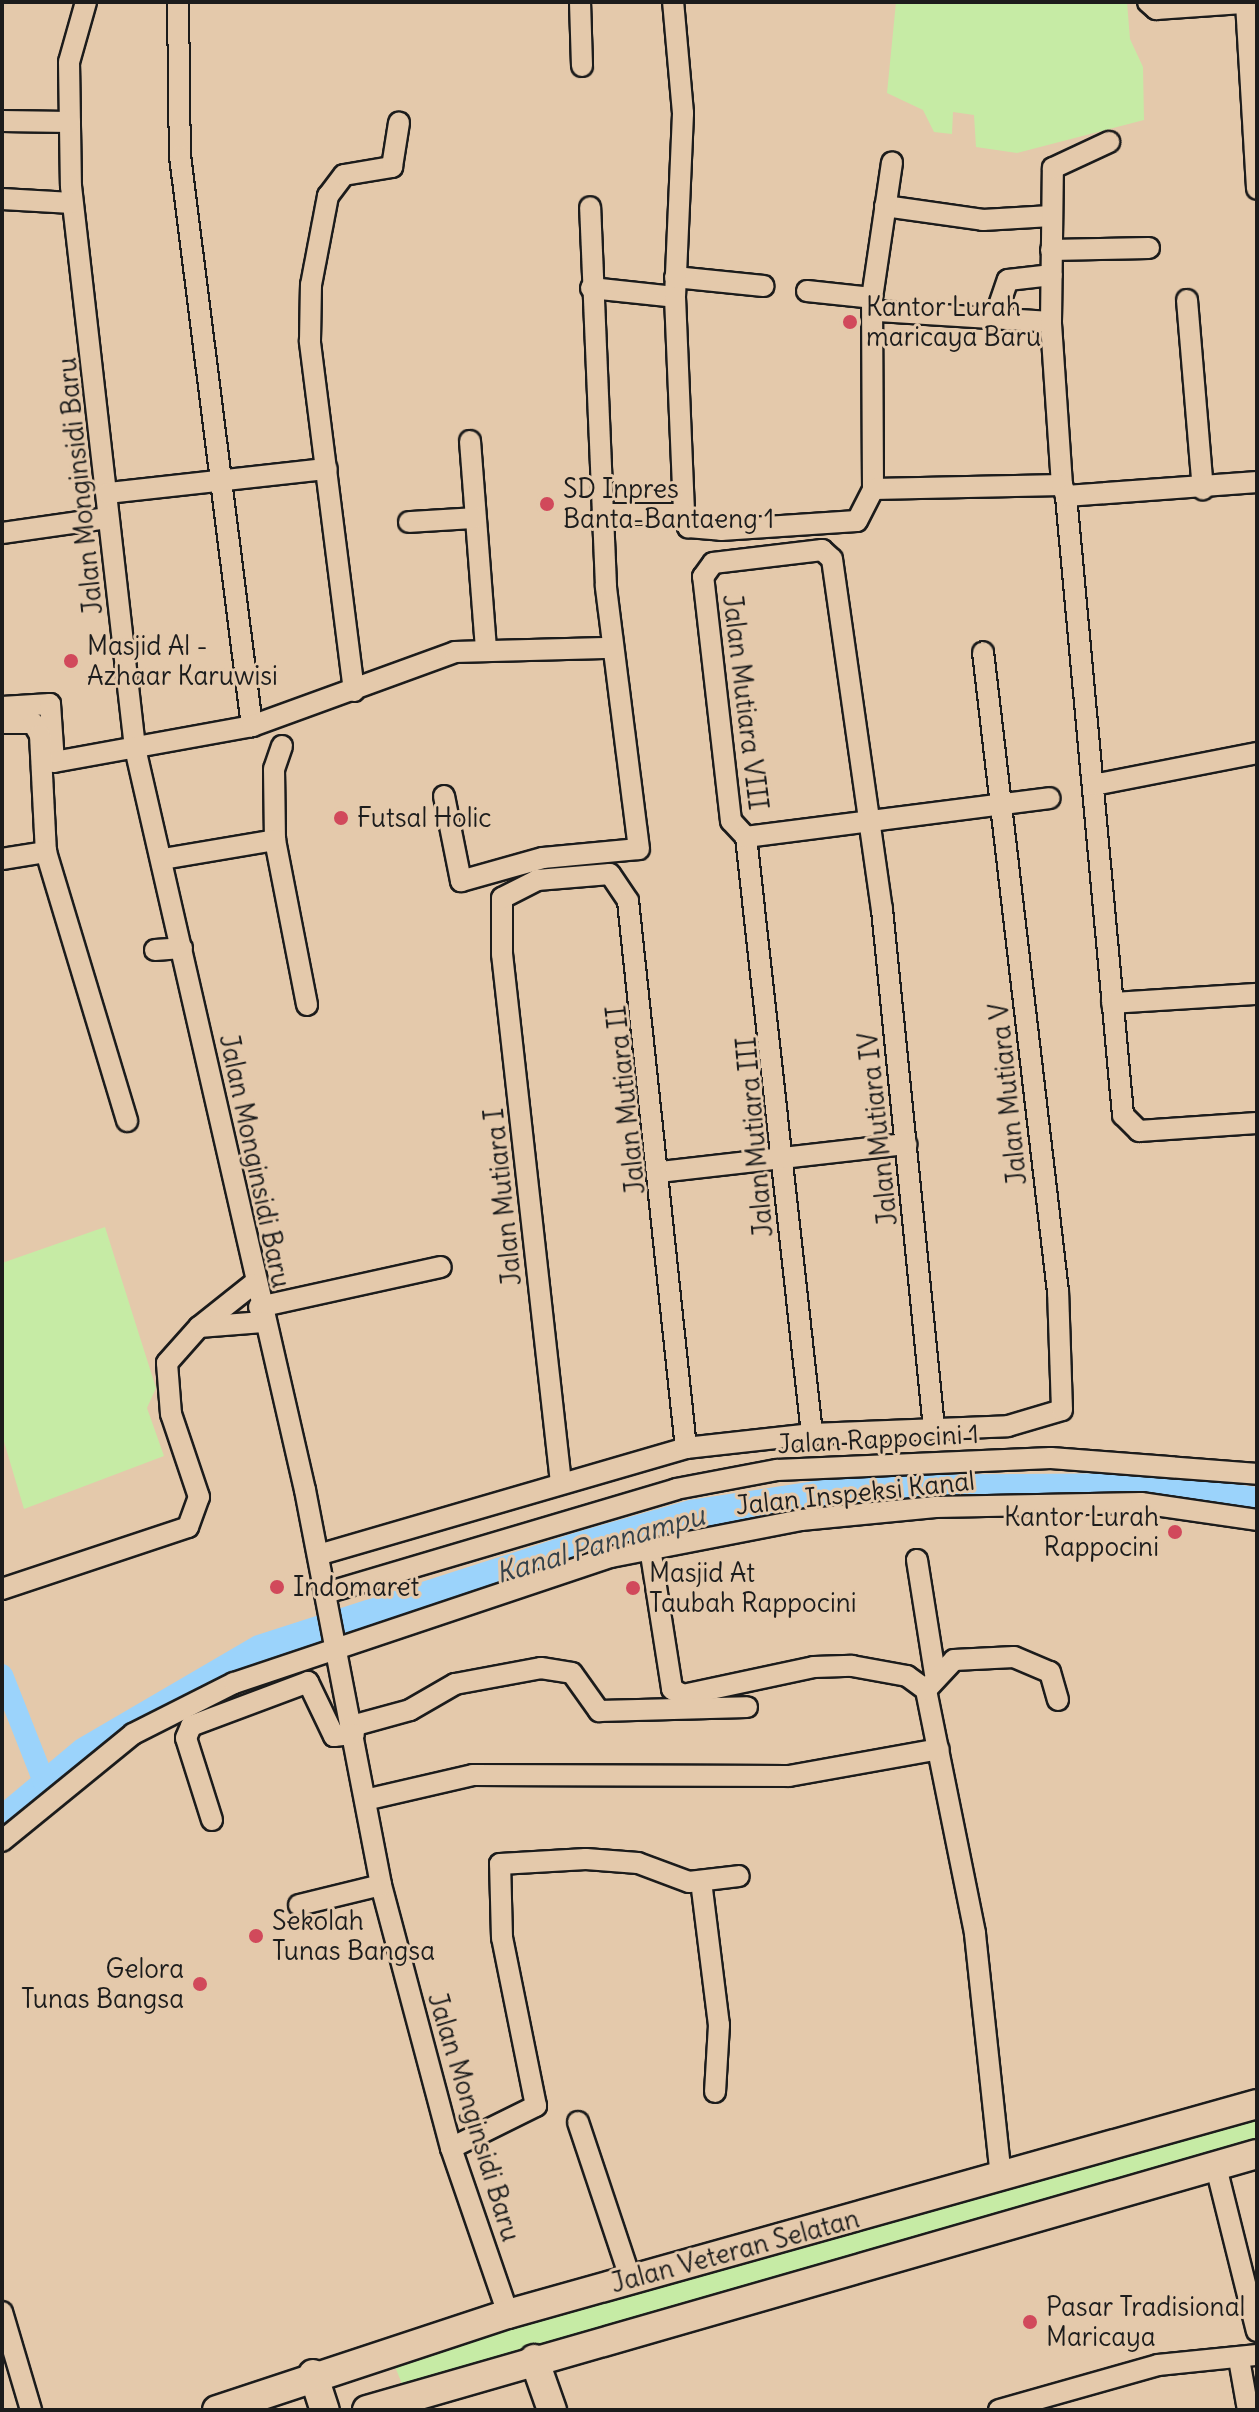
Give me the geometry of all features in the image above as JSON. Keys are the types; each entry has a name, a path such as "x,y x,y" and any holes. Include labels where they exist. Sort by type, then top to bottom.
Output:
{"main road":[{"name":"Jalan Veteran Selatan","path":"217,2410 313,2374 508,2314 1257,2104"},
{"name":"Jalan Veteran Selatan","path":"367,2410 534,2359 1257,2154"},
{"path":"534,2359 552,2410"},
{"path":"313,2374 325,2410"}],"street":[{"name":"Jalan Monginsidi Baru","path":"86,2 70,54 72,203 108,493 108,518 135,748 163,859 253,1284 327,1595 381,1885 451,2148 508,2314"},
{"path":"178,2 180,156 252,726"},
{"path":"580,2 582,66"},
{"path":"673,2 683,113 675,287 684,514 694,529 857,521 873,489 875,305 892,162"},
{"path":"1148,2 1156,9 1257,2"},
{"path":"1246,3 1257,189"},
{"path":"2,121 70,122"},
{"path":"354,691 310,341 316,240 337,182 395,163 399,123"},
{"path":"1109,142 1053,168 1051,322 1112,1003 1128,1126 1257,1123"},
{"path":"2,199 72,203"},
{"path":"885,206 983,220 1051,216"},
{"path":"444,796 461,881 543,858 639,849 613,648 602,514 590,207"},
{"path":"1051,250 1149,248"},
{"path":"995,317 1008,280 1052,275"},
{"path":"591,288 764,286"},
{"path":"807,291 875,305 1051,322"},
{"path":"1187,300 1203,489"},
{"path":"470,441 486,649"},
{"path":"108,493 327,469"},
{"path":"873,489 1203,489 1257,482"},
{"path":"602,514 684,514"},
{"path":"2,533 108,518"},
{"path":"409,522 475,518"},
{"name":"Jalan Mutiara IV","path":"706,568 829,554 868,826 906,1144 934,1428"},
{"name":"Jalan Mutiara VIII","path":"706,568 731,821 746,837"},
{"path":"2,707 50,704 54,762 252,726 455,652 613,648"},
{"name":"Jalan Mutiara V","path":"934,1428 1042,1421 1062,1410 1066,1380 983,652"},
{"path":"2,723 33,723 40,735 46,852 127,1121"},
{"path":"282,746 274,769 275,840 307,1005"},
{"path":"1094,785 1256,757"},
{"path":"746,837 868,826 1000,803 1050,798"},
{"name":"Jalan Mutiara III","path":"746,837 812,1434"},
{"path":"163,859 275,840"},
{"path":"2,859 46,852"},
{"name":"Jalan Mutiara II","path":"501,905 507,892 551,877 601,872 624,887 660,1172 686,1448"},
{"name":"Jalan Mutiara I","path":"501,905 561,1483"},
{"path":"155,950 182,948"},
{"path":"1112,1003 1257,994"},
{"path":"660,1172 906,1144"},
{"path":"199,1327 441,1267"},
{"path":"2,1589 192,1522 199,1497 171,1414 167,1363 199,1327 253,1284"},
{"path":"318,1555 686,1448 812,1434 934,1428"},
{"name":"Jalan Rappocini 1","path":"327,1595 648,1496 777,1470 1051,1458 1257,1474"},
{"name":"Jalan Inspeksi Kanal","path":"2,1841 133,1734 234,1683 574,1567 650,1548 801,1520 935,1507 1141,1503 1257,1520"},
{"path":"650,1548 672,1689 683,1695 814,1667 895,1672 931,1682"},
{"path":"917,1560 939,1749 975,1934 1001,2177"},
{"path":"931,1682 961,1658 1026,1659 1050,1672 1058,1700"},
{"path":"212,1820 186,1738 191,1726 308,1682 334,1736 373,1719 410,1710 455,1684 541,1668 572,1673 599,1711 747,1707"},
{"path":"365,1800 473,1775 789,1776 939,1749"},
{"path":"451,2148 536,2106 498,1909 500,1864 638,1863 668,1879 701,1881 739,1876"},
{"path":"701,1881 719,2025 715,2092"},
{"path":"299,1905 381,1885"},
{"path":"578,2122 631,2280"},
{"path":"1216,2167 1257,2331"},
{"path":"2,2312 31,2410"},
{"path":"1003,2409 1158,2365 1248,2357 1248,2410"}],"green space":[{"path":"896,2 1127,2 1130,39 1143,67 1144,120 1017,153 976,147 974,115 953,112 952,134 934,132 923,110 887,93"},
{"path":"105,1227 156,1388 147,1408 164,1456 24,1509 2,1435 2,1263"},
{"path":"1257,2117 1257,2149 406,2394 392,2359"}],"water":[{"name":"Kanal Pannampu","path":"1153,1473 1257,1487 1257,1513 1125,1496 919,1496 719,1524 158,1715 2,1834 2,1802 76,1740 254,1636 577,1532 689,1500 854,1475"}],"waterway":[{"path":"2,1675 45,1784"}],"place":[{"name":"Kantor Lurah maricaya Baru","path":"850,322"},
{"name":"SD Inpres Banta-Bantaeng 1","path":"547,504"},
{"name":"Masjid Al - Azhaar Karuwisi","path":"71,661"},
{"name":"Futsal Holic","path":"341,818"},
{"name":"Kantor Lurah Rappocini","path":"1175,1532"},
{"name":"Indomaret","path":"277,1587"},
{"name":"Masjid At Taubah Rappocini","path":"633,1588"},
{"name":"Sekolah Tunas Bangsa","path":"256,1936"},
{"name":"Gelora Tunas Bangsa","path":"200,1984"},
{"name":"Pasar Tradisional Maricaya","path":"1030,2322"}]}
